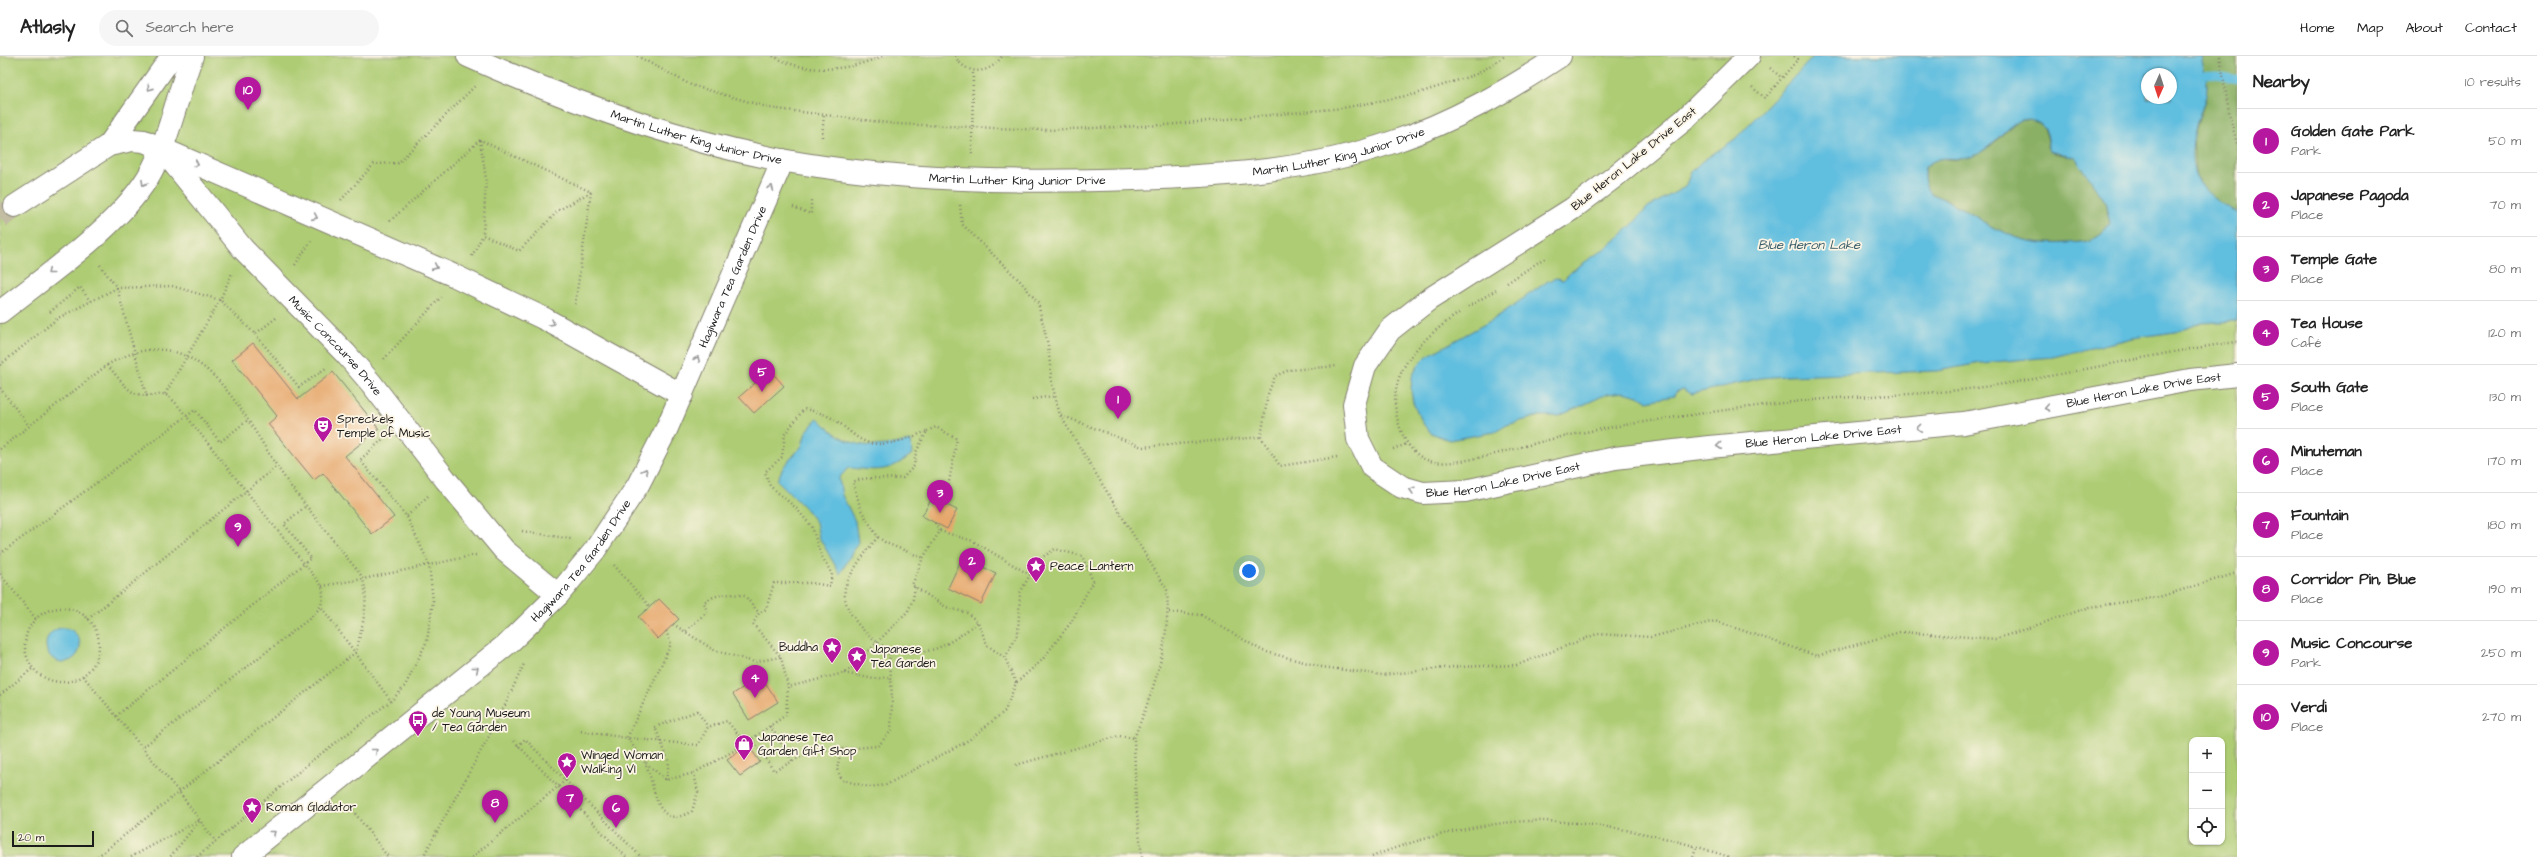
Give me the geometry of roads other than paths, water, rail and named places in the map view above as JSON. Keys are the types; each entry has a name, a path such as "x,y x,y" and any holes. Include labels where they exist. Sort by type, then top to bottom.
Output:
{"street":[{"path":"109,145 172,56"},
{"path":"0,312 124,209 140,191 161,148 192,56"},
{"name":"Martin Luther King Junior Drive","path":"468,56 555,93 648,125 728,148 783,160 876,172 1009,180 1166,178 1275,169 1319,162 1358,153 1427,129 1494,97 1560,56"},
{"name":"Blue Heron Lake Drive East","path":"1756,63 1613,178 1572,209 1428,300 1390,330 1365,366 1354,404 1354,423 1358,439 1372,467 1402,487 1423,493 1465,491 1622,457 1964,423 2190,380 2237,376"},
{"path":"15,206 109,145 132,140 144,141 323,221 455,276 545,319 682,395"},
{"name":"Music Concourse Drive","path":"161,148 243,249 346,354 371,383 504,550 558,595"},
{"name":"Hagiwara Tea Garden Drive","path":"243,857 512,640 558,595 595,550 626,505 651,460 682,395 783,160"}],"water":[{"name":"Blue Heron Lake","path":"1814,56 2201,56 2206,78 2207,91 2193,139 2193,166 2196,177 2202,187 2211,196 2237,213 2237,321 2202,323 2175,332 2133,338 2053,357 1981,363 1937,371 1761,378 1692,394 1683,389 1676,392 1674,396 1647,401 1642,397 1624,392 1607,394 1559,416 1539,416 1507,425 1495,432 1449,440 1431,433 1424,425 1413,403 1411,390 1412,377 1418,365 1427,356 1494,319 1548,281 1556,278 1563,280 1572,271 1611,244 1632,225 1648,207 1685,187 1691,172 1701,162 1735,139","holes":["2020,120 2030,120 2038,123 2045,129 2049,151 2075,157 2105,201 2110,224 2106,230 2092,240 2068,243 2049,243 2017,238 1991,226 1947,200 1935,195 1925,184 1925,167 1932,162 1943,158 1958,159 1971,157 1985,150"]},
{"path":"818,418 839,436 860,444 871,446 911,441 912,454 896,465 889,468 875,470 848,468 839,478 842,495 855,521 858,542 840,574 819,537 816,522 805,508 777,480 784,466 802,446 806,432"},
{"path":"60,628 66,628 75,633 79,639 79,651 75,657 66,662 60,662 51,657 46,648 46,642 51,633"}],"waterway":[{"path":"2205,74 2237,79"}],"tunnel":[{"path":"0,218 15,206"}],"place":[{"name":"Verdi","path":"248,110"},
{"name":"South Gate","path":"762,392"},
{"name":"Golden Gate Park","path":"1118,419"},
{"name":"Spreckels Temple of Music","path":"323,443"},
{"name":"Temple Gate","path":"940,513"},
{"name":"Music Concourse","path":"238,547"},
{"name":"Japanese Pagoda","path":"972,581"},
{"name":"Peace Lantern","path":"1036,583"},
{"name":"Buddha","path":"832,664"},
{"name":"Japanese Tea Garden","path":"857,673"},
{"name":"Tea House","path":"755,698"},
{"name":"de Young Museum / Tea Garden","path":"418,737"},
{"name":"Japanese Tea Garden Gift Shop","path":"744,761"},
{"name":"Winged Woman Walking VI","path":"567,779"},
{"name":"Fountain","path":"570,818"},
{"name":"Corridor Pin, Blue","path":"495,823"},
{"name":"Roman Gladiator","path":"252,824"},
{"name":"Minuteman","path":"616,828"}]}
